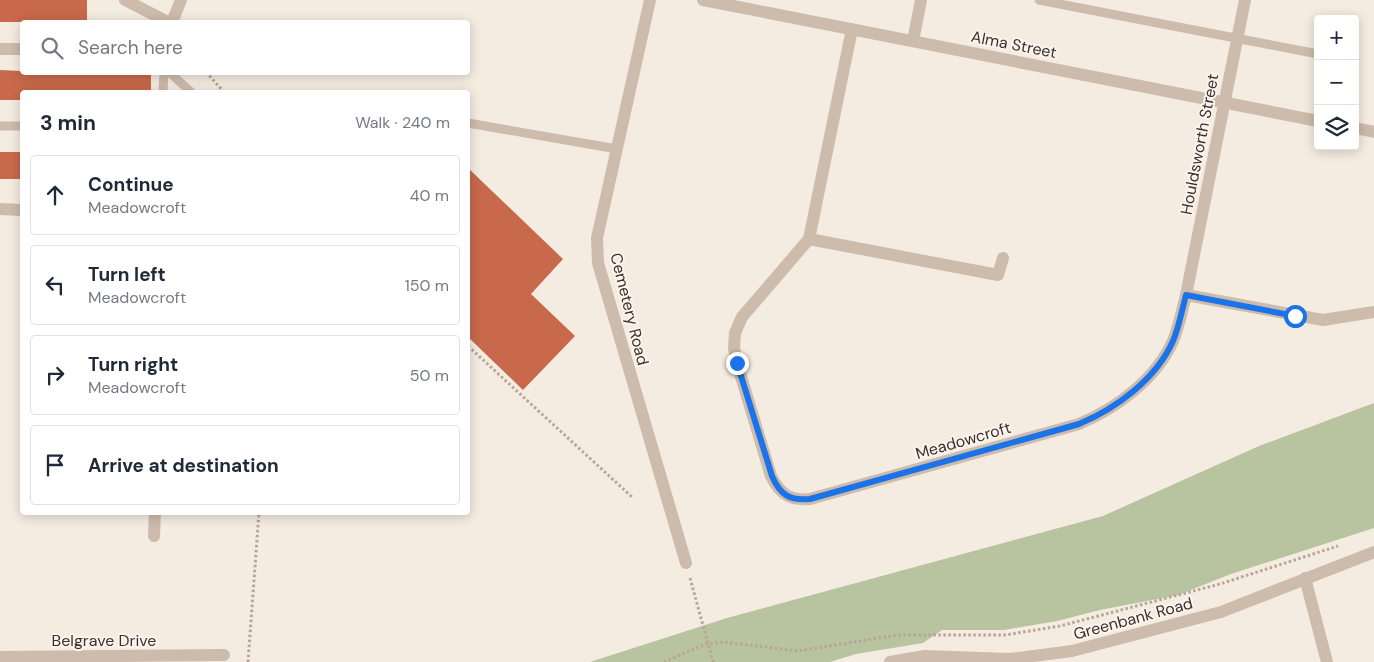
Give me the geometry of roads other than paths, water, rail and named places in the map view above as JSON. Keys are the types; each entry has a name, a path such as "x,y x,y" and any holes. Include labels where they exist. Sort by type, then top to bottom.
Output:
{"street":[{"path":"125,0 164,20"},
{"path":"173,20 181,0"},
{"name":"Cemetery Road","path":"650,0 597,238 598,263 686,563"},
{"name":"Alma Street","path":"703,0 1314,120"},
{"path":"913,41 921,0"},
{"name":"Houldsworth Street","path":"1186,295 1245,0"},
{"name":"Meadowcroft","path":"852,29 809,239 742,317 735,333 734,348 772,476 777,488 786,496 798,500 810,499 1079,424 1104,414 1156,369 1174,338 1186,295"},
{"path":"0,49 20,49"},
{"path":"1359,129 1374,132"},
{"path":"0,208 20,210"},
{"path":"809,239 998,276 1003,258"},
{"path":"1186,295 1323,320 1374,312"},
{"path":"154,536 155,515"},
{"name":"Greenbank Road","path":"890,662 925,656 1010,659 1072,651 1221,612 1374,552"},
{"path":"1305,578 1327,662"},
{"name":"Belgrave Drive","path":"0,657 209,659 224,655"}],"lane":[{"path":"1039,0 1314,53"},
{"path":"163,90 164,75"},
{"path":"173,75 189,90"},
{"path":"470,123 617,149"},
{"path":"0,126 20,126"}]}
